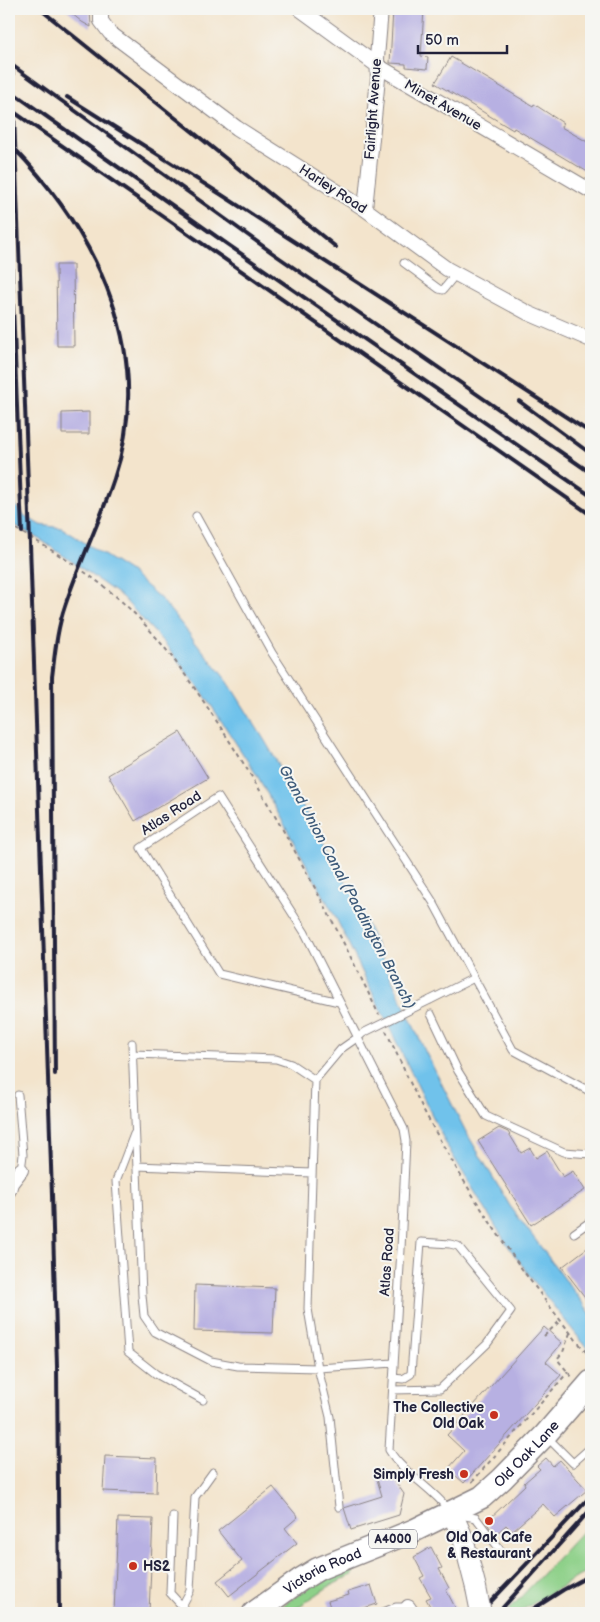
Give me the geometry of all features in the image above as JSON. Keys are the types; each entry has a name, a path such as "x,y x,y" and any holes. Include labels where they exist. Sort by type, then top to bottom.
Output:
{"main road":[{"name":"Old Oak Lane","path":"452,1513 482,1497 545,1435 581,1378"},
{"name":"Victoria Road","path":"254,1613 318,1569 452,1513"}],"street":[{"name":"Harley Road","path":"101,9 101,21 110,33 237,128 365,210 456,274 528,313 591,340"},
{"name":"Minet Avenue","path":"300,9 378,66 591,191"},
{"name":"Fairlight Avenue","path":"365,210 378,78 381,9"},
{"path":"9,1190 21,1170"},
{"path":"452,1513 463,1538 481,1613"}],"lane":[{"path":"404,263 443,290 456,274"},
{"path":"196,516 272,653 433,902 513,1050 591,1092"},
{"name":"Atlas Road","path":"339,1002 220,974 141,848 218,796 306,934 339,1002 361,1035 404,1129 406,1141 389,1450 394,1458 439,1498 452,1513"},
{"path":"339,1507 330,1417 318,1368 308,1309 315,1080 341,1049 361,1035 474,978"},
{"path":"431,1014 458,1071 486,1116 564,1152 591,1154"},
{"path":"132,1043 142,1295 144,1316 155,1332 211,1361 238,1366 318,1368 394,1363"},
{"path":"133,1054 276,1059 291,1064 315,1080"},
{"path":"18,1095 23,1155 21,1170"},
{"path":"135,1131 116,1181 128,1352 156,1374 202,1400"},
{"path":"137,1166 312,1173"},
{"path":"574,1234 591,1221"},
{"path":"393,1378 403,1379 411,1374 420,1242 458,1246 511,1311 487,1344 440,1389 393,1390"},
{"path":"545,1435 573,1463 591,1446"},
{"path":"182,1610 190,1591 195,1497 213,1472"},
{"path":"452,1513 476,1518 502,1551"},
{"path":"173,1516 170,1593 182,1610"},
{"path":"381,1613 396,1607 410,1610"}],"path":[{"path":"9,525 42,544 95,580 119,600 164,646 202,699 245,765 280,825 332,921 379,1016"},
{"path":"383,1024 428,1118 455,1168 530,1282 591,1358"},
{"path":"544,1336 561,1320"},
{"path":"570,1333 563,1352 558,1359 568,1372 581,1378"},
{"path":"471,1483 568,1372"}],"green space":[{"path":"591,1522 591,1569 517,1613 506,1613"},
{"path":"351,1567 354,1574 328,1587 289,1613 272,1613 324,1577"}],"water":[{"name":"Grand Union Canal (Paddington Branch)","path":"9,498 22,514 40,525 62,528 130,572 162,600 228,682 265,741 352,892 425,1051 466,1132 510,1206 591,1314 591,1353 506,1243 448,1148 337,920 258,777 205,696 166,645 122,597 44,542 9,522"}],"building":[{"path":"66,9 90,9 91,27 82,22"},
{"path":"393,9 424,9 421,56 428,57 427,69 406,67 406,64 390,63"},
{"path":"451,57 533,106 534,104 563,123 561,127 591,144 591,174 435,83"},
{"path":"56,265 73,265 74,346 57,346"},
{"path":"89,412 89,434 62,434 62,413"},
{"path":"180,732 208,778 135,821 108,775"},
{"path":"499,1128 508,1132 521,1153 530,1148 536,1158 547,1151 563,1177 573,1171 585,1190 531,1225 478,1141"},
{"path":"591,1245 591,1305 562,1267"},
{"path":"195,1285 275,1288 273,1333 194,1331"},
{"name":"The Collective Old Oak","path":"544,1327 562,1343 546,1362 561,1375 464,1483 448,1469 464,1451 447,1435"},
{"path":"105,1456 157,1458 156,1493 103,1491"},
{"path":"546,1458 553,1466 560,1460 587,1490 555,1517 543,1504 512,1531 506,1525 495,1535 486,1522 540,1469 537,1466"},
{"path":"388,1471 404,1494 399,1515 351,1530 344,1508 382,1496 376,1476"},
{"path":"273,1487 298,1517 285,1528 297,1543 229,1596 217,1581 242,1561 218,1531"},
{"name":"HS2","path":"118,1518 153,1519 149,1613 114,1613"},
{"path":"431,1547 442,1568 439,1569 449,1588 446,1590 456,1609 448,1613 434,1613 426,1599 431,1597 420,1578 424,1576 414,1557"},
{"path":"371,1585 377,1604 355,1611 356,1613 332,1613 328,1601 349,1595 348,1592"}],"railway":[{"path":"10,9 52,1195 57,1366 59,1613"},
{"path":"40,9 336,247"},
{"path":"9,63 274,254 591,473"},
{"path":"9,90 227,244 591,496"},
{"path":"67,97 591,433"},
{"path":"11,110 591,515"},
{"path":"14,148 44,183 71,220 94,259 112,300 123,343 128,387 125,433 114,479 62,615 52,677 55,1074"},
{"path":"9,205 22,532"},
{"path":"519,401 591,454"},
{"path":"480,1613 591,1496"},
{"path":"498,1613 591,1509"},
{"path":"527,1613 591,1575"}],"place":[{"name":"The Collective Old Oak","path":"494,1415"},
{"name":"Simply Fresh","path":"464,1474"},
{"name":"Old Oak Cafe & Restaurant","path":"489,1521"},
{"name":"HS2","path":"133,1566"}]}
